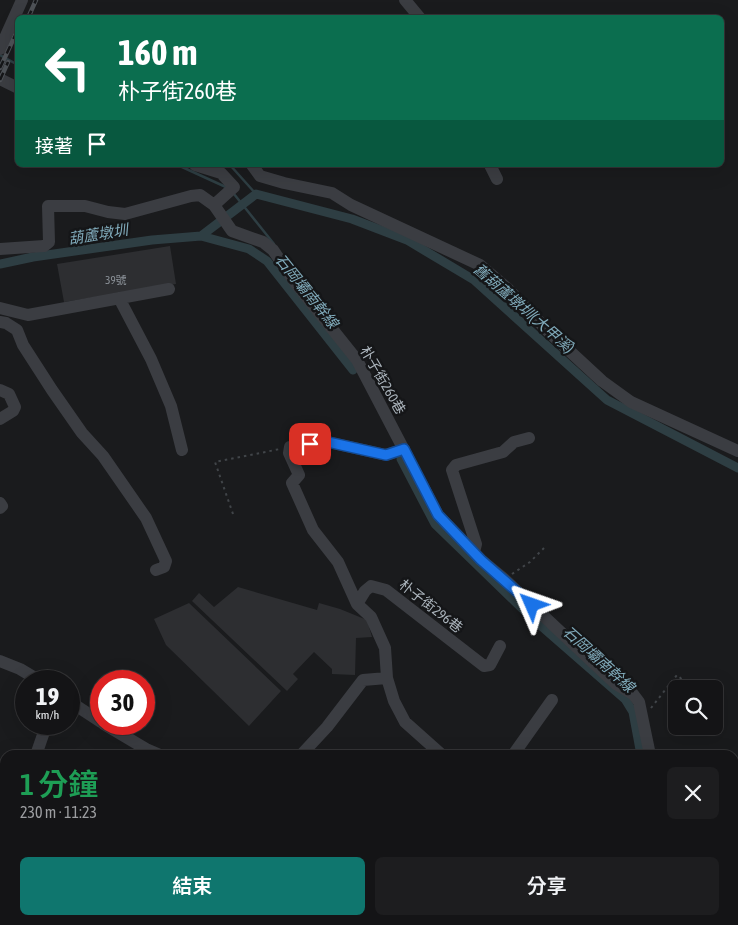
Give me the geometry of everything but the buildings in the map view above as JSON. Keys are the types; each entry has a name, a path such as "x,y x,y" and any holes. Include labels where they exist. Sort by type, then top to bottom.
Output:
{"street":[{"path":"405,0 418,15"},
{"path":"0,49 20,1"},
{"path":"0,79 15,86"},
{"path":"0,249 44,246 49,242 48,206 84,206 125,214 191,196 200,196 214,205 234,187 225,169 210,167"},
{"path":"253,167 260,176 332,193 351,205 480,265 507,288 549,332 602,381 631,402 738,451"},
{"path":"491,167 497,179"},
{"name":"朴子街260巷","path":"214,205 232,231 263,242 273,250 297,285 357,360 438,515 481,560 504,579 616,684 633,694 639,702 649,750"},
{"path":"0,308 28,315 170,289"},
{"path":"119,298 152,359 171,406 182,450"},
{"path":"2,324 17,330 23,345 52,390 82,433 103,456 146,518 166,561 164,567 156,570"},
{"path":"0,390 9,394 15,407 13,411 0,419"},
{"path":"474,552 476,544 452,470 456,465 503,452 514,442 529,438"},
{"path":"404,449 386,455 328,442 290,447 289,453 299,476 292,483 312,530 338,562 357,604 370,617 385,648 387,678 394,701 405,722 436,750"},
{"path":"0,502 2,506 0,508"},
{"name":"朴子街296巷","path":"357,604 371,586 386,590 484,666 490,665 500,646"},
{"path":"0,661 22,670"},
{"path":"306,750 327,727 363,680 387,678"},
{"path":"517,750 552,700"},
{"path":"38,750 44,735"},
{"path":"123,735 148,750"}],"path":[{"path":"233,514 215,462 290,447"},
{"path":"504,579 530,562 544,548"},
{"path":"674,680 678,675 683,680"},
{"path":"643,717 668,687"}],"waterway":[{"path":"0,55 15,63"},
{"path":"182,167 228,188"},
{"path":"232,167 256,194"},
{"path":"234,194 274,244"},
{"name":"舊葫蘆墩圳(大甲溪)","path":"201,236 256,194 352,219 407,240 474,280 607,400 738,468"},
{"name":"舊葫蘆墩圳(大甲溪)","path":"0,264 33,257 152,240 201,236 249,249 267,261 353,370"},
{"path":"296,272 302,284"},
{"name":"石岡壩南幹線","path":"401,459 435,524 531,617 625,699 633,712 640,750"}],"railway":[{"path":"29,15 36,0"},
{"path":"0,68 15,36"},
{"path":"0,80 8,62"}],"route":[{"path":"310,444 328,442 386,455 404,449 438,515 481,560 532,605"}],"water label":[{"name":"葫蘆墩圳","path":"98,234"}]}
